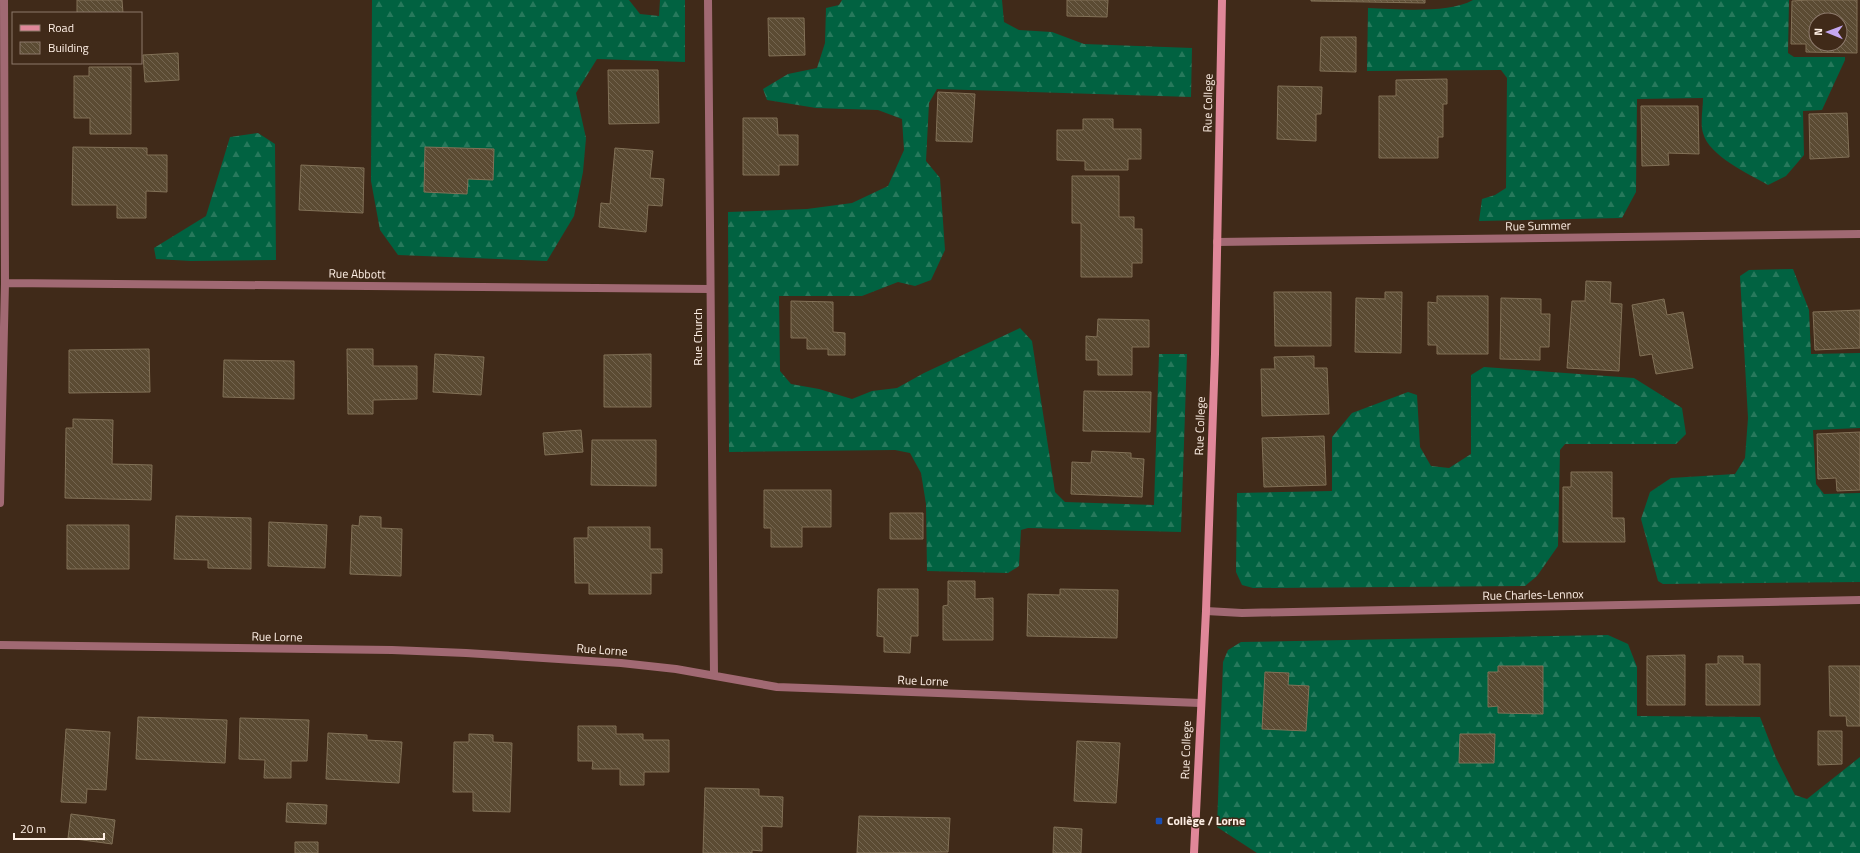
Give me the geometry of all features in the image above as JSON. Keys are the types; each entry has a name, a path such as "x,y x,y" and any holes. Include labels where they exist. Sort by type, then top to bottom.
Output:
{"street":[{"path":"0,503 5,283 4,0"},
{"name":"Rue Church","path":"708,0 714,675"},
{"name":"Rue College","path":"1194,853 1200,703 1206,611 1215,354 1222,0"},
{"name":"Rue Summer","path":"1217,242 1860,234"},
{"name":"Rue Abbott","path":"5,283 710,289"},
{"name":"Rue Charles-Lennox","path":"1206,611 1242,613 1860,600"},
{"name":"Rue Lorne","path":"0,645 429,651 621,663 714,675 777,687 814,690 1200,703"}],"green space":[{"path":"372,0 629,0 640,14 659,16 660,0 685,0 685,62 597,59 576,93 586,138 583,172 574,216 547,261 398,255 380,230 371,181"},
{"path":"842,0 1002,0 1004,22 1019,30 1052,32 1084,44 1192,48 1191,97 937,89 929,103 926,161 940,178 945,250 931,280 915,286 898,282 862,296 779,296 780,371 791,384 819,389 852,399 872,391 897,388 924,373 1020,328 1032,341 1055,492 1065,502 1154,505 1159,354 1187,354 1181,532 1028,528 1021,530 1019,566 1008,573 927,571 926,504 921,473 910,453 895,450 729,452 728,212 807,209 852,203 888,186 904,150 902,119 878,110 816,108 767,100 763,89 788,74 817,68 825,43 826,8 839,5"},
{"path":"1473,0 1789,0 1788,53 1794,57 1845,57 1845,60 1822,110 1803,111 1804,155 1786,176 1768,185 1721,157 1707,141 1703,133 1702,125 1703,98 1637,99 1636,192 1622,218 1479,221 1482,199 1495,195 1506,188 1507,78 1501,70 1367,71 1368,8 1407,10 1436,9 1450,7"},
{"path":"258,133 275,144 276,260 191,261 156,259 154,248 206,216 230,137"},
{"path":"1793,269 1809,310 1811,354 1860,353 1860,428 1813,430 1816,484 1824,494 1860,493 1860,582 1663,584 1658,581 1641,519 1650,492 1671,478 1735,474 1745,458 1748,418 1740,276 1749,270"},
{"path":"1484,367 1634,378 1682,408 1686,434 1676,444 1565,444 1560,450 1558,546 1537,576 1525,586 1253,588 1242,585 1236,572 1237,493 1332,491 1332,437 1352,413 1408,392 1417,395 1420,447 1431,466 1449,468 1471,454 1471,375"},
{"path":"1608,635 1628,644 1637,667 1637,716 1760,717 1776,758 1795,795 1807,799 1860,757 1860,853 1257,853 1217,827 1223,662 1228,650 1241,642"}],"building":[{"path":"77,0 122,0 123,12 77,12"},
{"path":"1067,0 1108,0 1107,17 1067,16"},
{"path":"1425,0 1425,3 1311,1"},
{"path":"1857,0 1857,53 1806,52 1806,44 1791,44 1792,1"},
{"path":"768,18 804,18 805,55 769,56"},
{"path":"1321,37 1356,37 1356,72 1320,71"},
{"path":"178,53 179,80 145,82 143,55"},
{"path":"89,67 131,67 131,134 90,134 90,118 74,118 74,76 89,76"},
{"path":"608,70 658,70 659,123 609,124"},
{"path":"1447,79 1447,104 1443,104 1443,137 1438,137 1438,158 1379,158 1379,96 1396,96 1396,80"},
{"path":"1278,86 1322,87 1321,114 1316,114 1316,141 1277,139"},
{"path":"938,92 975,94 972,142 936,141"},
{"path":"1641,106 1698,106 1699,154 1668,153 1669,165 1642,166"},
{"path":"1847,113 1849,157 1810,159 1809,114"},
{"path":"743,118 777,118 778,135 798,135 798,165 779,165 779,175 743,175"},
{"path":"1083,119 1113,119 1113,129 1141,129 1141,159 1128,159 1128,170 1085,170 1085,161 1057,160 1057,130 1083,130"},
{"path":"73,147 147,148 147,155 167,155 167,192 146,191 146,218 117,218 117,205 72,205"},
{"path":"425,147 494,149 493,180 468,179 467,194 424,192"},
{"path":"615,148 653,151 650,178 664,179 662,206 648,205 646,232 599,227 601,203 610,204"},
{"path":"301,165 364,168 363,213 299,210"},
{"path":"1072,176 1119,176 1119,217 1134,217 1134,229 1142,229 1142,263 1132,263 1132,277 1081,277 1081,223 1072,223"},
{"path":"1586,281 1611,282 1610,303 1622,304 1619,371 1567,368 1572,301 1585,301"},
{"path":"1274,292 1331,292 1331,346 1275,346"},
{"path":"1385,292 1402,292 1401,353 1355,352 1356,298 1385,299"},
{"path":"1437,296 1488,296 1488,354 1437,354 1437,345 1428,345 1428,302 1437,303"},
{"path":"1501,298 1541,299 1541,314 1550,314 1549,347 1540,347 1540,360 1500,359"},
{"path":"1664,299 1667,315 1683,312 1693,368 1656,374 1652,354 1640,356 1632,305"},
{"path":"791,301 833,302 833,332 845,333 845,355 828,355 828,349 807,349 807,338 791,338"},
{"path":"1860,310 1860,348 1815,350 1813,312"},
{"path":"1098,319 1149,320 1149,347 1132,347 1132,375 1098,375 1098,360 1086,360 1086,336 1097,337"},
{"path":"149,349 150,392 69,393 69,350"},
{"path":"347,349 373,349 373,366 417,366 417,399 373,400 373,414 348,414"},
{"path":"435,354 484,357 481,395 433,392"},
{"path":"651,354 651,407 604,407 604,355"},
{"path":"1314,356 1314,368 1327,368 1329,414 1262,416 1261,369 1275,369 1274,357"},
{"path":"224,360 294,361 294,399 223,397"},
{"path":"1084,391 1151,392 1150,432 1083,431"},
{"path":"73,419 113,420 112,464 152,465 151,500 65,498 66,428 73,428"},
{"path":"581,430 583,452 545,455 543,433"},
{"path":"1860,432 1860,490 1837,491 1836,478 1818,479 1817,434"},
{"path":"1324,436 1326,485 1264,487 1262,438"},
{"path":"592,440 656,440 656,486 591,485"},
{"path":"1092,451 1131,453 1131,458 1144,459 1142,497 1071,494 1072,462 1091,463"},
{"path":"1571,472 1612,472 1612,518 1624,518 1625,542 1563,542 1563,487 1571,487"},
{"path":"764,490 831,490 831,527 802,527 802,547 771,547 771,528 764,528"},
{"path":"890,513 923,513 923,539 890,539"},
{"path":"176,516 251,518 251,569 208,568 208,560 174,559"},
{"path":"360,516 381,517 381,528 402,529 401,576 350,574 352,525 359,526"},
{"path":"269,522 327,525 325,568 268,566"},
{"path":"67,525 129,525 129,569 67,569"},
{"path":"588,527 650,527 650,549 662,549 662,573 651,573 651,594 589,594 589,583 575,583 574,538 588,538"},
{"path":"948,581 975,581 975,599 993,598 993,640 943,640 943,606 948,605"},
{"path":"878,589 918,589 918,636 911,636 910,653 884,652 884,637 877,636"},
{"path":"1060,589 1118,590 1117,638 1027,636 1028,594 1060,595"},
{"path":"1685,655 1685,705 1647,705 1647,656"},
{"path":"1718,656 1743,656 1743,664 1760,664 1760,705 1706,705 1706,664 1718,664"},
{"path":"1498,666 1543,666 1543,714 1498,713 1498,706 1488,707 1488,672 1498,672"},
{"path":"1829,666 1860,666 1860,726 1847,726 1846,716 1830,716"},
{"path":"1265,672 1289,673 1288,685 1309,686 1306,731 1262,729"},
{"path":"138,717 227,720 225,763 136,759"},
{"path":"240,718 309,720 307,761 291,761 291,778 264,778 265,760 239,759"},
{"path":"578,726 616,726 616,734 643,734 643,740 669,740 669,772 644,772 644,785 620,785 620,769 592,769 593,761 578,761"},
{"path":"66,729 110,732 106,790 87,789 86,803 61,802"},
{"path":"1818,731 1842,731 1842,764 1818,765"},
{"path":"328,733 367,735 367,740 402,742 399,783 326,779"},
{"path":"469,734 493,735 493,742 512,743 510,812 473,811 473,792 453,792 454,742 469,742"},
{"path":"1460,734 1495,734 1494,763 1459,763"},
{"path":"1077,741 1120,743 1116,803 1074,801"},
{"path":"705,788 759,789 759,796 783,797 782,827 762,826 762,851 752,850 752,853 703,853"},
{"path":"287,803 327,805 326,824 286,822"},
{"path":"71,814 115,820 112,844 68,838"},
{"path":"859,816 950,818 948,852 857,853"},
{"path":"1054,827 1082,829 1081,853 1053,853"},
{"path":"295,842 318,842 318,853 295,853"}],"place":[{"name":"Collège / Lorne","path":"1159,821"}]}
